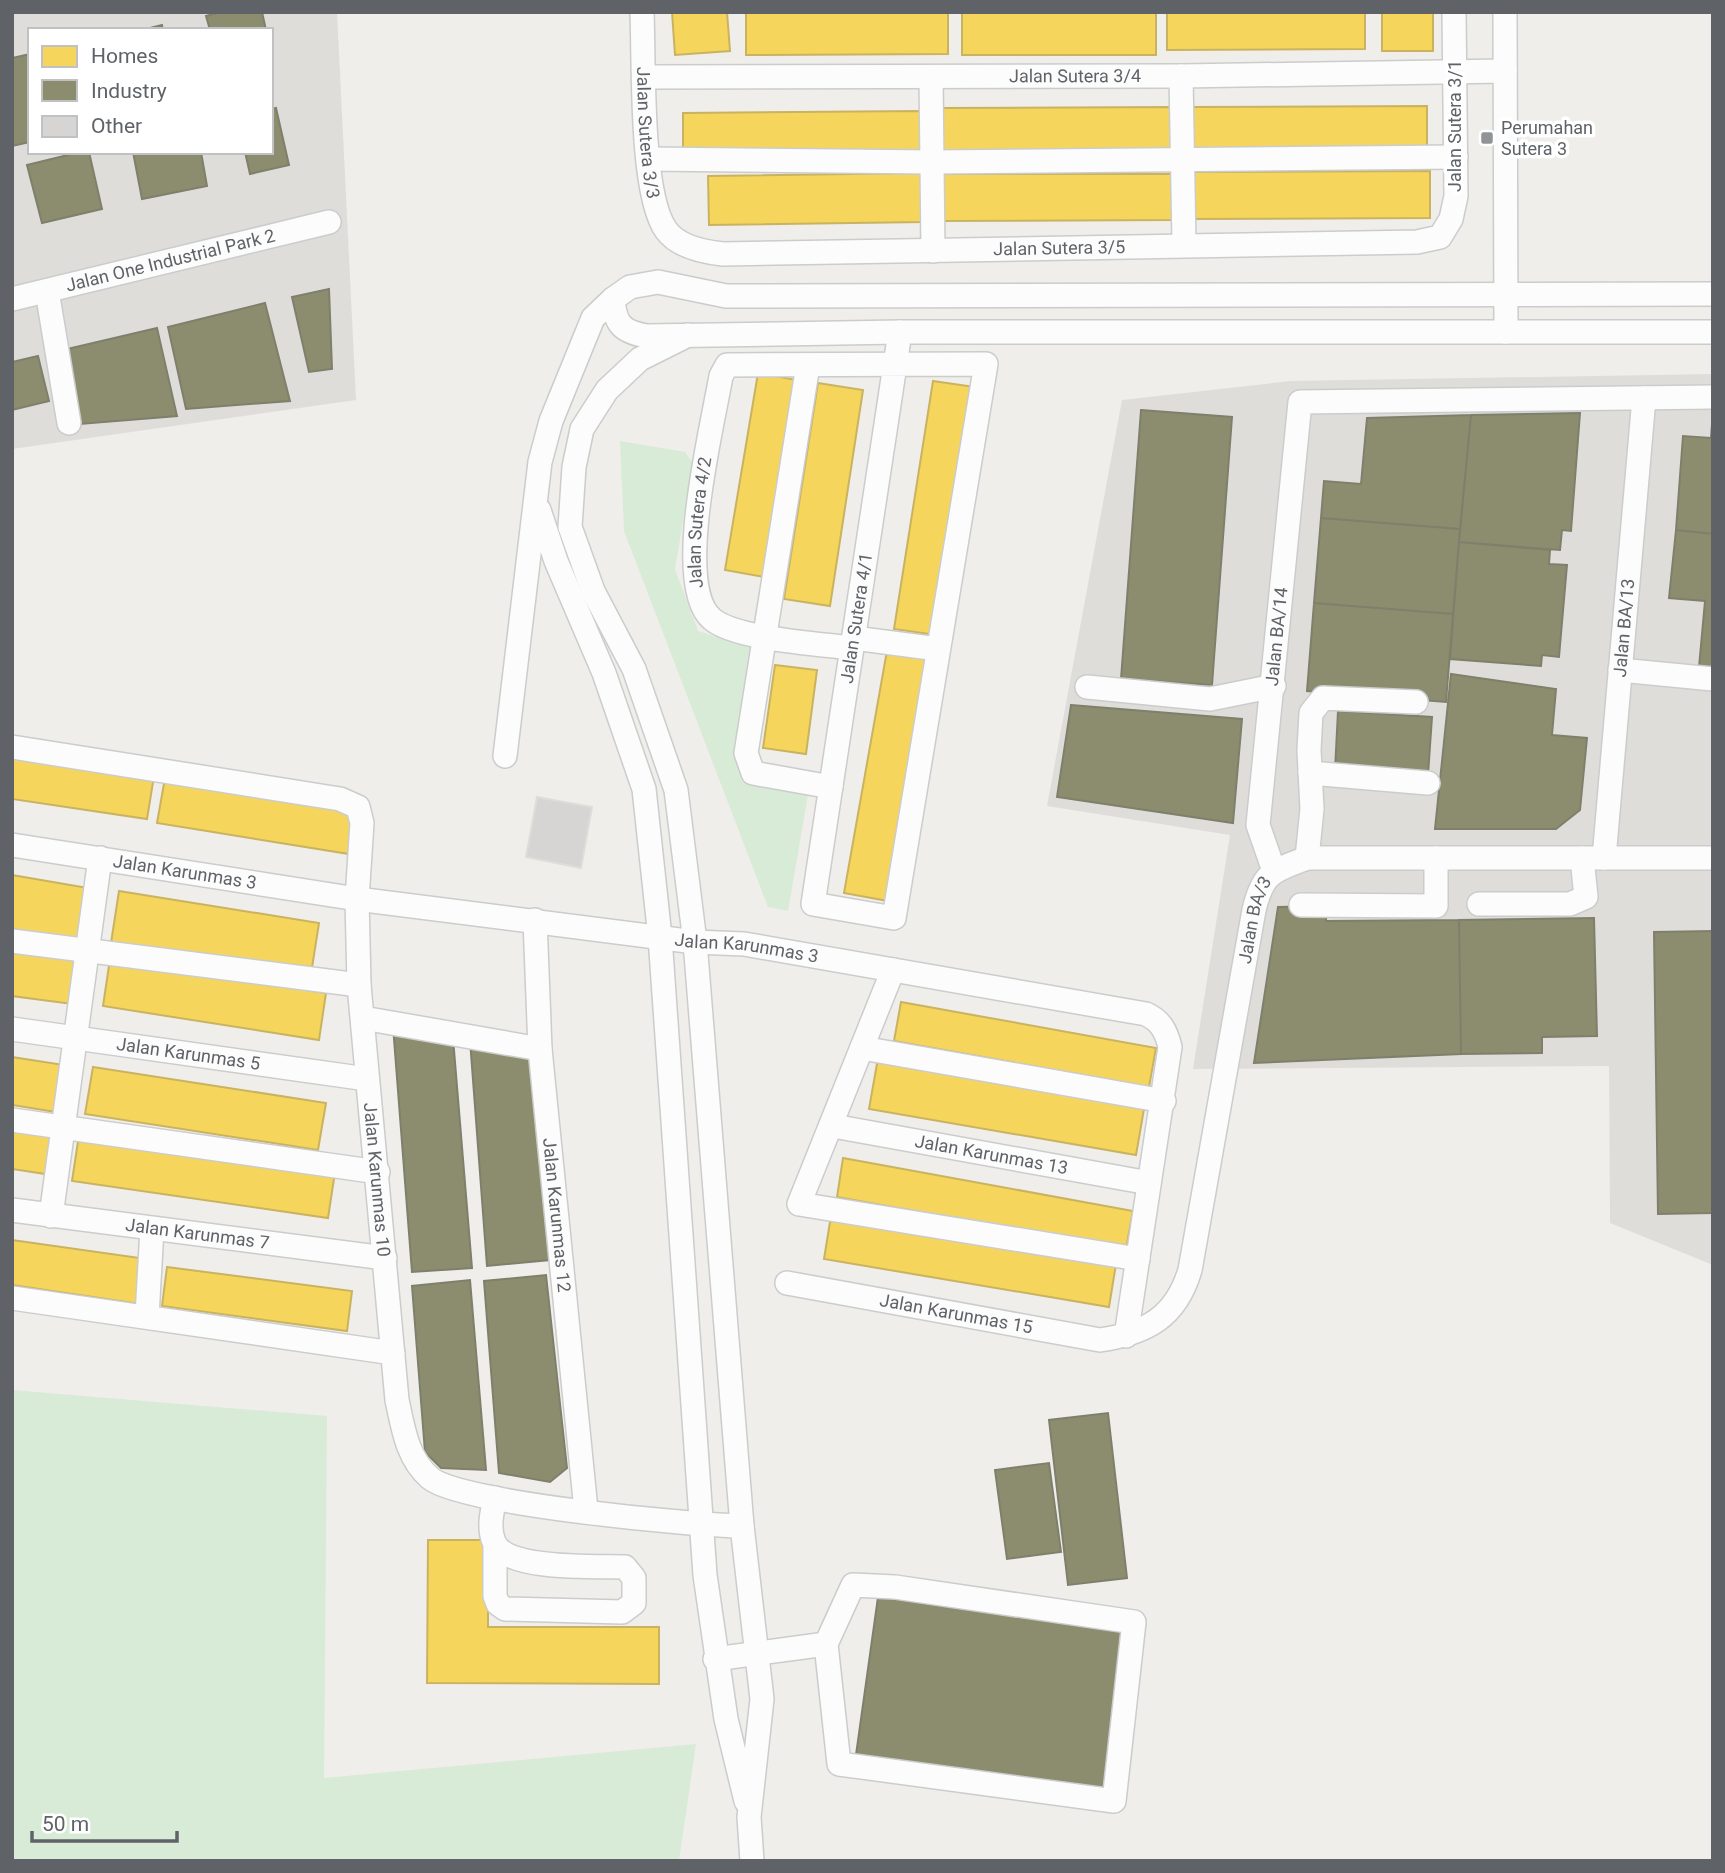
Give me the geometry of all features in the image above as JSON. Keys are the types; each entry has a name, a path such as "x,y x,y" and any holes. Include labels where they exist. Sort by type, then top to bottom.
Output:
{"street":[{"name":"Jalan Sutera 3/3","path":"642,12 648,159 655,210 667,232 681,243"},
{"name":"Jalan Sutera 3/1","path":"1440,237 1451,219 1456,196 1454,12"},
{"path":"1505,12 1506,332"},
{"name":"Jalan Sutera 3/4","path":"645,78 1181,76 1505,71"},
{"path":"1181,76 1184,244"},
{"path":"931,77 933,251"},
{"path":"648,159 932,162 1456,157"},
{"name":"Jalan One Industrial Park 2","path":"12,299 329,222"},
{"name":"Jalan Sutera 3/5","path":"681,243 700,251 723,254 1417,242 1440,237"},
{"path":"505,756 540,462 551,421 593,318 630,287 658,282 726,296 1713,294"},
{"path":"47,291 69,423"},
{"path":"613,299 615,320 628,333 647,336 900,332 1713,332"},
{"name":"Jalan Sutera 4/1","path":"900,332 813,904 894,918 938,649"},
{"path":"688,335 640,359 607,390 582,429 574,467 570,527 593,591 634,668 676,790 695,942 742,1527 762,1699 749,1816"},
{"path":"831,786 753,773 746,753 808,365 986,364 938,649"},
{"name":"Jalan Sutera 4/2","path":"808,365 727,365 721,376 701,489 693,557 695,581 702,605 711,619 724,626 765,636 938,649"},
{"path":"1644,398 1713,397"},
{"name":"Jalan BA/14","path":"1274,871 1258,825 1274,686 1300,402 1644,398"},
{"name":"Jalan BA/13","path":"1479,904 1570,904 1586,897 1620,670 1644,398"},
{"path":"537,504 574,467"},
{"path":"537,504 556,561 604,673 644,789 660,937 702,1525 715,1659 749,1816 752,1861"},
{"path":"1620,670 1713,679"},
{"path":"1087,687 1210,699 1274,686"},
{"path":"1307,858 1312,809 1311,713 1323,698 1416,702"},
{"name":"Jalan Karunmas 10","path":"12,747 340,799 358,807 362,823 357,899 359,985 393,1353 404,1433 414,1459 431,1479 453,1489 495,1498"},
{"path":"1310,773 1428,783"},
{"name":"Jalan Karunmas 3","path":"12,845 357,899 695,942 744,944 1146,1014 1158,1020 1170,1047 1164,1101 1126,1336"},
{"path":"51,1216 100,858"},
{"name":"Jalan BA/3","path":"1126,1336 1172,1309 1184,1292 1254,910 1260,884 1274,871 1307,858 1713,858"},
{"path":"1301,905 1436,906 1436,858"},
{"name":"Jalan Karunmas 12","path":"535,920 540,1049 586,1510"},
{"path":"12,941 359,985"},
{"path":"892,970 833,1126 799,1203 1138,1259"},
{"path":"363,1018 540,1049"},
{"name":"Jalan Karunmas 5","path":"12,1029 367,1079"},
{"path":"862,1048 1164,1101"},
{"path":"12,1120 378,1172"},
{"name":"Jalan Karunmas 13","path":"833,1126 1150,1183"},
{"name":"Jalan Karunmas 7","path":"12,1210 384,1258"},
{"path":"147,1316 152,1229"},
{"name":"Jalan Karunmas 15","path":"787,1283 1100,1340 1126,1336"},
{"path":"12,1298 393,1353"},
{"path":"495,1545 510,1557 534,1563 625,1567 634,1578 634,1603 622,1612 505,1609 498,1605 495,1596 495,1545 491,1533 495,1498 702,1525 742,1527"},
{"path":"853,1585 895,1587 1134,1622 1114,1801 839,1764 827,1644 853,1585"},
{"path":"715,1659 827,1644"}],"shaded area":[{"path":"12,12 337,12 356,400 12,449"},
{"path":"1713,374 1713,1265 1610,1223 1609,1066 1193,1069 1230,835 1047,806 1122,400 1291,381"}],"green space":[{"path":"620,441 685,452 693,463 675,569 698,631 755,649 739,755 809,789 788,911 768,907 624,531"},
{"path":"12,1390 327,1416 324,1778 696,1744 679,1861 12,1861"}],"building: Homes":[{"path":"672,12 727,12 730,51 675,55"},
{"path":"746,12 948,12 948,54 746,55"},
{"path":"962,12 1156,12 1156,55 962,55"},
{"path":"1167,12 1365,12 1365,49 1167,50"},
{"path":"1382,12 1433,12 1433,51 1382,51"},
{"path":"1427,106 1427,152 1188,153 1188,107"},
{"path":"1173,107 1173,156 938,157 938,108"},
{"path":"922,111 923,156 683,159 683,113"},
{"path":"1430,171 1430,218 1188,219 1187,172"},
{"path":"923,173 924,222 709,225 708,176"},
{"path":"936,174 1173,174 1173,220 937,221"},
{"path":"758,373 802,381 769,578 725,570"},
{"path":"933,381 975,387 936,635 894,629"},
{"path":"818,383 863,390 830,606 784,599"},
{"path":"888,645 931,653 888,901 844,893"},
{"path":"775,665 817,670 806,754 763,748"},
{"path":"12,754 154,776 147,819 12,799"},
{"path":"165,778 357,809 349,854 157,823"},
{"path":"12,875 88,888 79,940 12,929"},
{"path":"119,891 319,923 311,974 111,943"},
{"path":"12,947 79,956 72,1004 12,996"},
{"path":"110,959 326,993 319,1040 103,1006"},
{"path":"901,1002 1156,1048 1149,1087 894,1041"},
{"path":"12,1057 64,1065 56,1112 12,1105"},
{"path":"878,1058 1145,1103 1136,1155 869,1109"},
{"path":"93,1067 326,1103 318,1150 85,1114"},
{"path":"12,1123 59,1129 52,1175 12,1169"},
{"path":"79,1135 335,1172 328,1218 72,1181"},
{"path":"843,1158 1133,1211 1126,1249 837,1197"},
{"path":"831,1216 1116,1264 1109,1307 824,1259"},
{"path":"12,1240 147,1259 140,1304 12,1285"},
{"path":"167,1267 352,1291 347,1331 162,1306"},
{"path":"428,1540 488,1540 488,1627 659,1627 659,1684 427,1683"}],"building: Industry":[{"path":"221,12 262,12 266,28 209,28 206,16"},
{"path":"28,54 28,142 12,146 12,58"},
{"path":"276,108 289,165 250,174 245,154 273,154 273,109"},
{"path":"72,154 89,154 102,209 42,223 27,165"},
{"path":"133,154 201,154 207,186 142,199"},
{"path":"329,289 332,369 309,372 292,297"},
{"path":"265,303 290,401 186,409 168,327"},
{"path":"157,328 177,416 80,424 63,350"},
{"path":"38,356 49,401 12,410 12,362"},
{"path":"1141,410 1232,417 1212,685 1121,679"},
{"path":"1713,410 1713,534 1676,530 1683,436 1711,438"},
{"path":"1580,413 1571,531 1562,530 1560,550 1459,542 1471,415"},
{"path":"1471,415 1460,529 1321,518 1324,481 1361,484 1367,418"},
{"path":"1321,518 1460,529 1453,614 1314,603"},
{"path":"1676,530 1713,534 1713,668 1699,667 1705,601 1669,598"},
{"path":"1459,542 1550,550 1549,564 1567,565 1559,657 1542,655 1541,666 1450,659"},
{"path":"1314,603 1453,614 1446,702 1307,691"},
{"path":"1451,674 1556,689 1552,735 1587,738 1580,810 1556,829 1435,829"},
{"path":"1071,705 1242,719 1233,823 1057,797"},
{"path":"1338,711 1432,717 1428,775 1335,770"},
{"path":"1326,906 1326,921 1459,920 1461,1054 1254,1063 1278,907"},
{"path":"1594,918 1597,1036 1542,1037 1542,1053 1461,1054 1459,920"},
{"path":"1713,931 1713,1213 1658,1214 1654,932"},
{"path":"393,1026 453,1038 472,1268 412,1272"},
{"path":"470,1040 532,1054 550,1260 487,1266"},
{"path":"546,1275 567,1468 550,1482 499,1473 484,1281"},
{"path":"470,1280 486,1470 441,1468 425,1452 412,1286"},
{"path":"1108,1413 1127,1578 1068,1585 1049,1420"},
{"path":"1049,1463 1061,1552 1007,1559 995,1470"},
{"path":"879,1590 1126,1625 1103,1789 856,1755"}],"building: Other":[{"path":"537,797 592,807 581,868 526,857"}],"place":[{"name":"Perumahan Sutera 3","path":"1487,138"}]}
